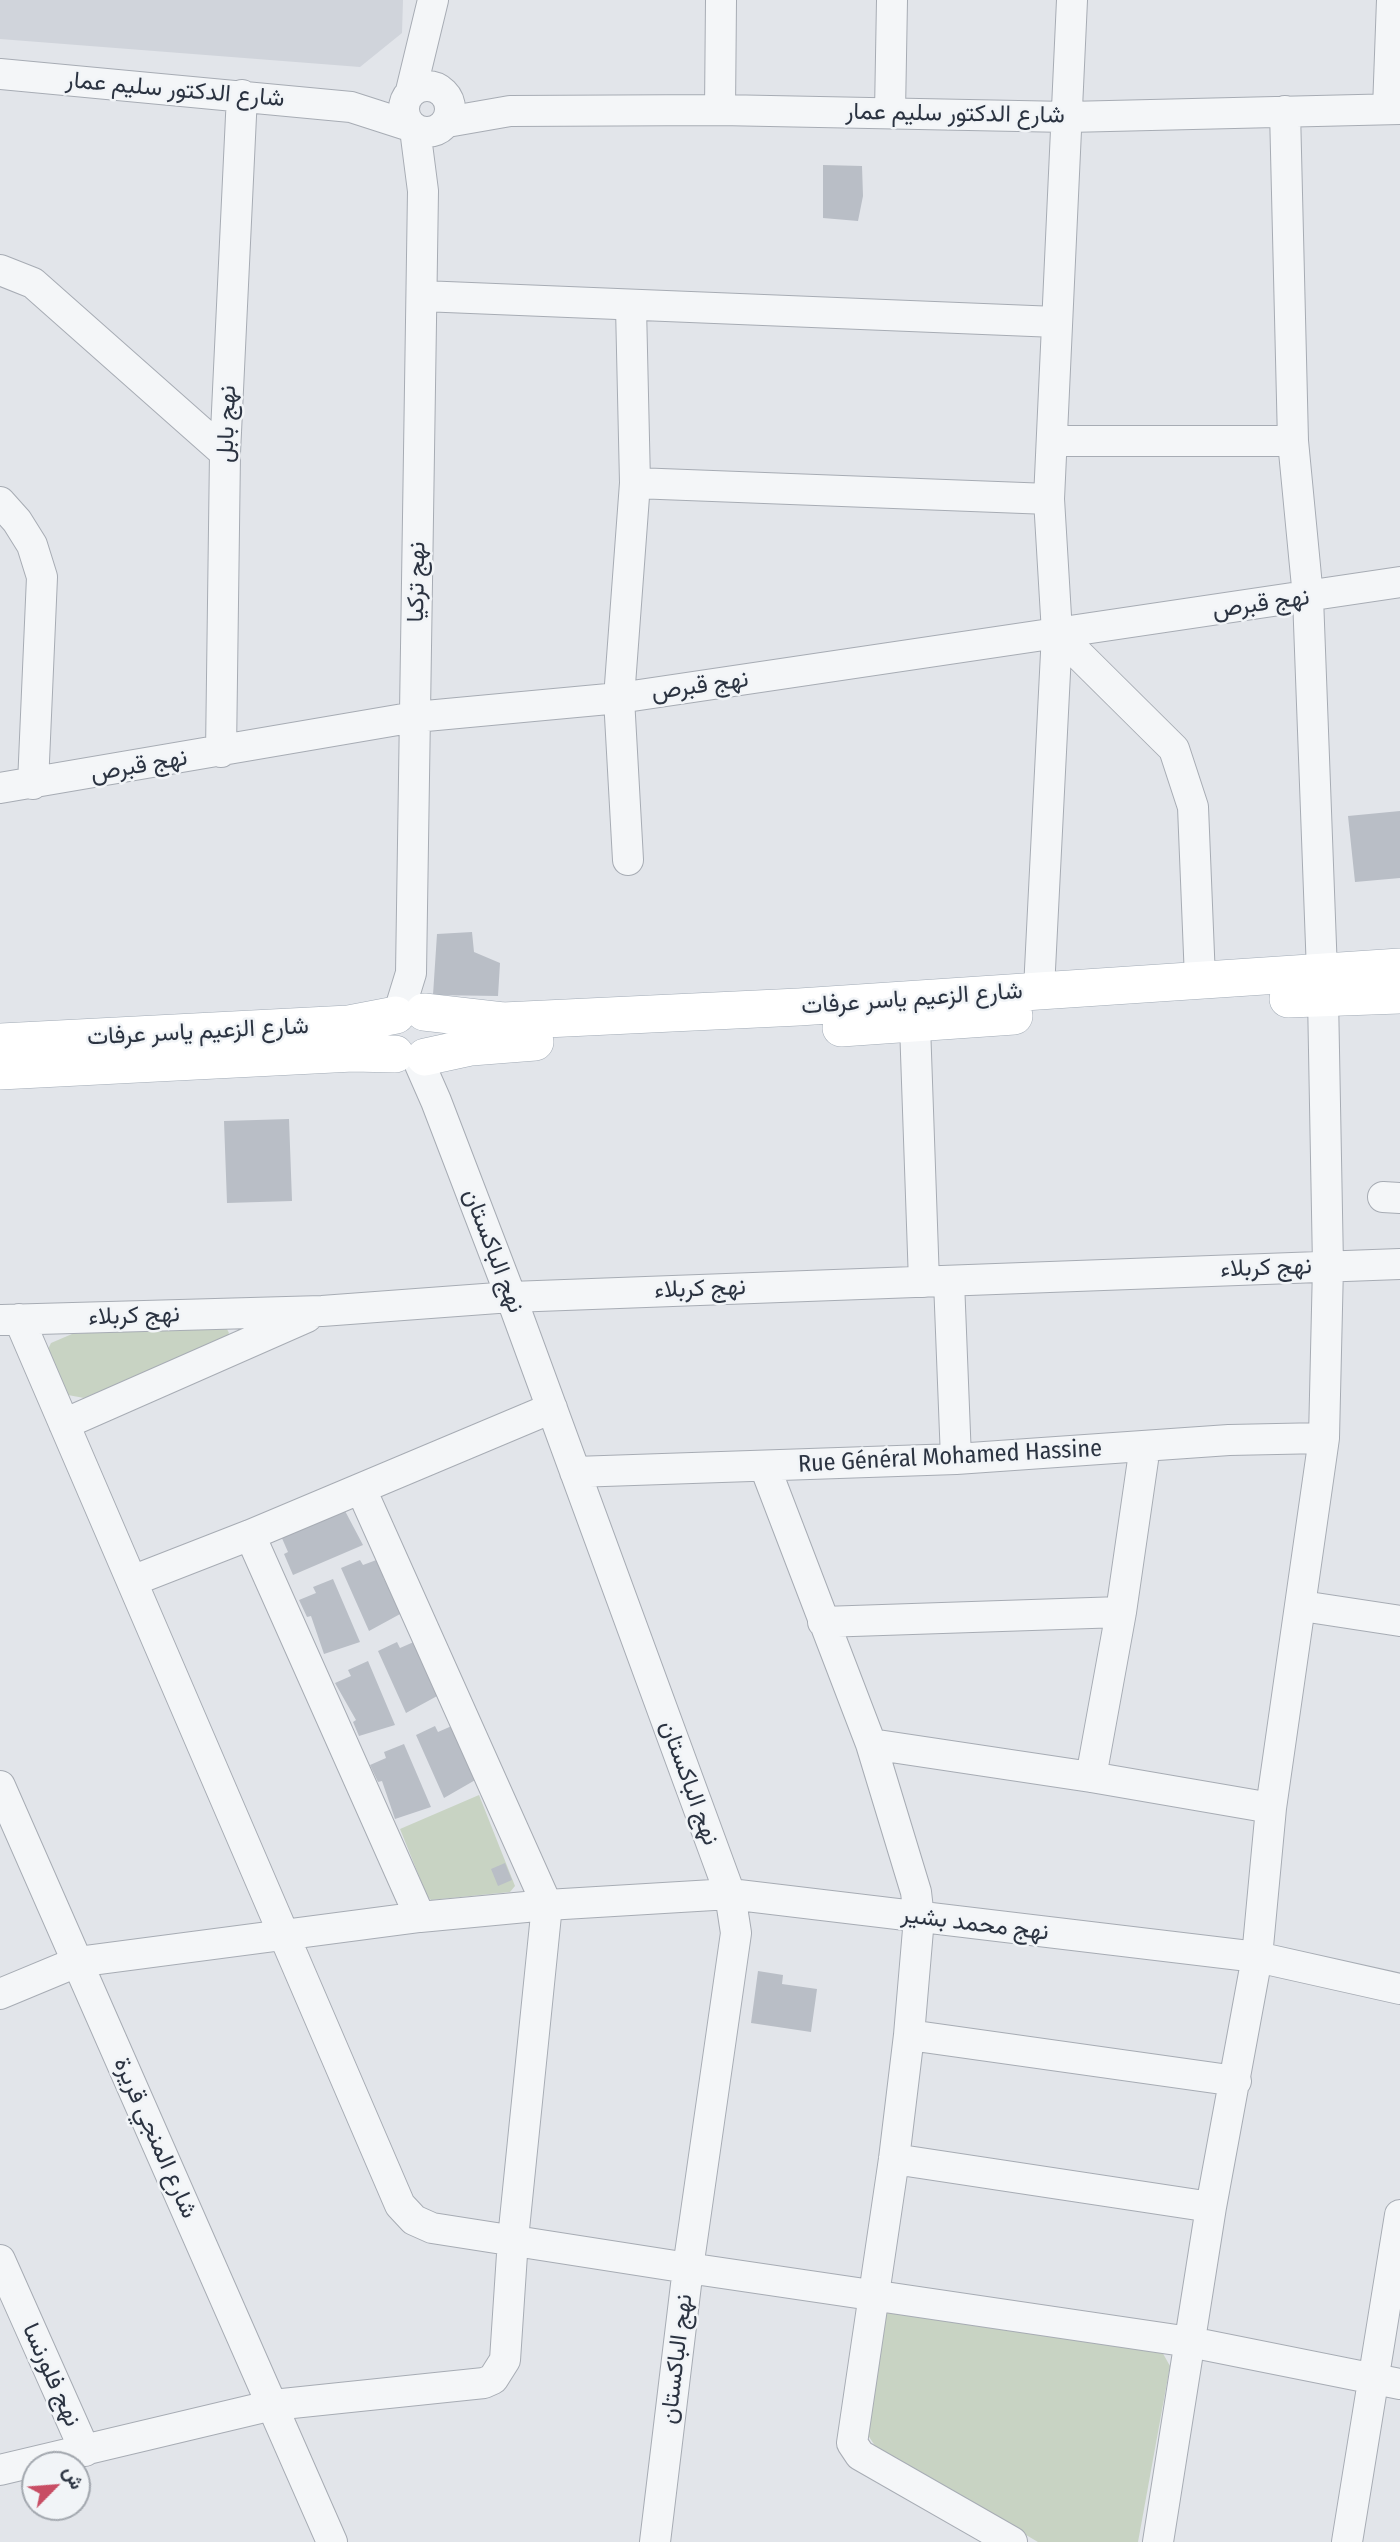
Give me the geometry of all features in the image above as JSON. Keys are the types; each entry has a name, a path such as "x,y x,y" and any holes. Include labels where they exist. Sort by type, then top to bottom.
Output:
{"main road":[{"name":"شارع الزعيم ياسر عرفات","path":"0,1071 353,1053 413,1057 508,1044 915,1025 1323,984 1400,967"},
{"name":"شارع الزعيم ياسر عرفات","path":"0,1042 349,1024 410,1012 503,1021 799,1007 1200,979 1323,984 1400,995"},
{"path":"410,1012 386,1030 389,1047 413,1057"}],"street":[{"path":"720,110 721,0"},
{"path":"890,112 892,0"},
{"path":"1039,989 1057,633 1049,499 1072,0"},
{"path":"1392,0 1394,109"},
{"path":"428,110 432,9"},
{"name":"شارع الدكتور سليم عمار","path":"0,74 351,107 428,110 720,110 1068,117 1394,109"},
{"name":"نهج بابل","path":"221,752 225,453 242,95"},
{"name":"نهج تركيا","path":"410,1012 423,191 428,110"},
{"path":"1158,2542 1211,2207 1257,1957 1271,1808 1324,1438 1328,1266 1323,984 1308,597 1293,441 1285,111"},
{"path":"0,270 33,283 225,453"},
{"path":"422,296 631,307 1056,321"},
{"path":"628,860 619,698 635,483 631,307"},
{"path":"1052,441 1293,441"},
{"path":"635,483 1049,499"},
{"path":"0,502 32,545 42,577 33,784"},
{"name":"نهج قبرص","path":"0,788 415,717 619,698 1400,582"},
{"path":"1057,633 1174,749 1192,807 1200,979"},
{"path":"915,1025 937,1282 956,1459"},
{"name":"نهج الباكستان","path":"413,1057 436,1101 511,1297 730,1894 736,1933 688,2269 655,2542"},
{"name":"نهج كربلاء","path":"9,1320 321,1311 511,1297 1400,1264"},
{"path":"64,1424 321,1311"},
{"path":"9,1320 64,1424 400,2205 414,2220 432,2228 688,2269 1190,2342 1386,2382"},
{"path":"132,1581 250,1535 552,1408"},
{"name":"Rue Général Mohamed Hassine","path":"575,1472 956,1459 1229,1440 1324,1438"},
{"path":"1091,1777 1121,1612 1145,1446"},
{"path":"765,1467 871,1744 916,1892 919,1918 894,2160 852,2436 860,2455 1012,2542"},
{"path":"85,2451 273,2406 484,2383 493,2379 505,2360 513,2239 547,1905 361,1489"},
{"path":"250,1535 420,1917"},
{"path":"1302,1606 1400,1621"},
{"path":"823,1622 1121,1612"},
{"path":"871,1744 1091,1777 1271,1808"},
{"name":"شارع المنجي قريرة","path":"0,1786 332,2542"},
{"name":"نهج محمد بشير","path":"0,1994 77,1962 420,1917 547,1905 730,1894 1257,1957 1400,1989"},
{"path":"909,2035 1236,2081"},
{"path":"894,2160 1211,2207"},
{"path":"1347,2542 1386,2382 1400,2215"},
{"name":"نهج فلورنسا","path":"0,2260 85,2451"},
{"path":"0,2470 21,2465"},
{"name":"شارع المنجي قريرة","path":"308,2491 316,2542"}],"shaded area":[{"path":"0,0 403,0 402,33 360,67 0,39"}],"green space":[{"path":"224,1323 229,1333 226,1338 84,1398 68,1395 48,1349 51,1343 72,1334"},
{"path":"479,1795 515,1886 510,1892 431,1900 400,1829"},
{"path":"897,2311 1161,2350 1170,2366 1138,2542 1038,2542 875,2446 866,2432 882,2320 887,2313"}],"building":[{"path":"823,165 862,166 863,196 858,221 823,218"},
{"path":"1400,811 1400,878 1355,882 1348,816"},
{"path":"472,932 474,952 500,963 498,996 433,995 437,934"},
{"path":"289,1119 292,1201 227,1203 224,1121"},
{"path":"344,1509 363,1545 293,1575 284,1554 288,1552 281,1536"},
{"path":"379,1559 386,1576 383,1577 402,1613 369,1631 341,1568 360,1560 363,1565"},
{"path":"333,1579 360,1642 324,1654 311,1616 307,1617 299,1600 316,1593 313,1587"},
{"path":"416,1641 423,1658 420,1659 439,1695 406,1713 378,1651 397,1642 400,1648"},
{"path":"368,1661 395,1725 359,1736 353,1722 356,1720 335,1683 351,1676 348,1670"},
{"path":"454,1725 461,1742 458,1744 477,1779 444,1798 416,1735 435,1726 438,1732"},
{"path":"404,1744 431,1807 395,1819 382,1781 378,1782 370,1765 386,1758 384,1752"},
{"path":"505,1863 512,1880 498,1886 491,1869"},
{"path":"758,1971 783,1975 782,1984 817,1989 811,2032 751,2023"}]}
